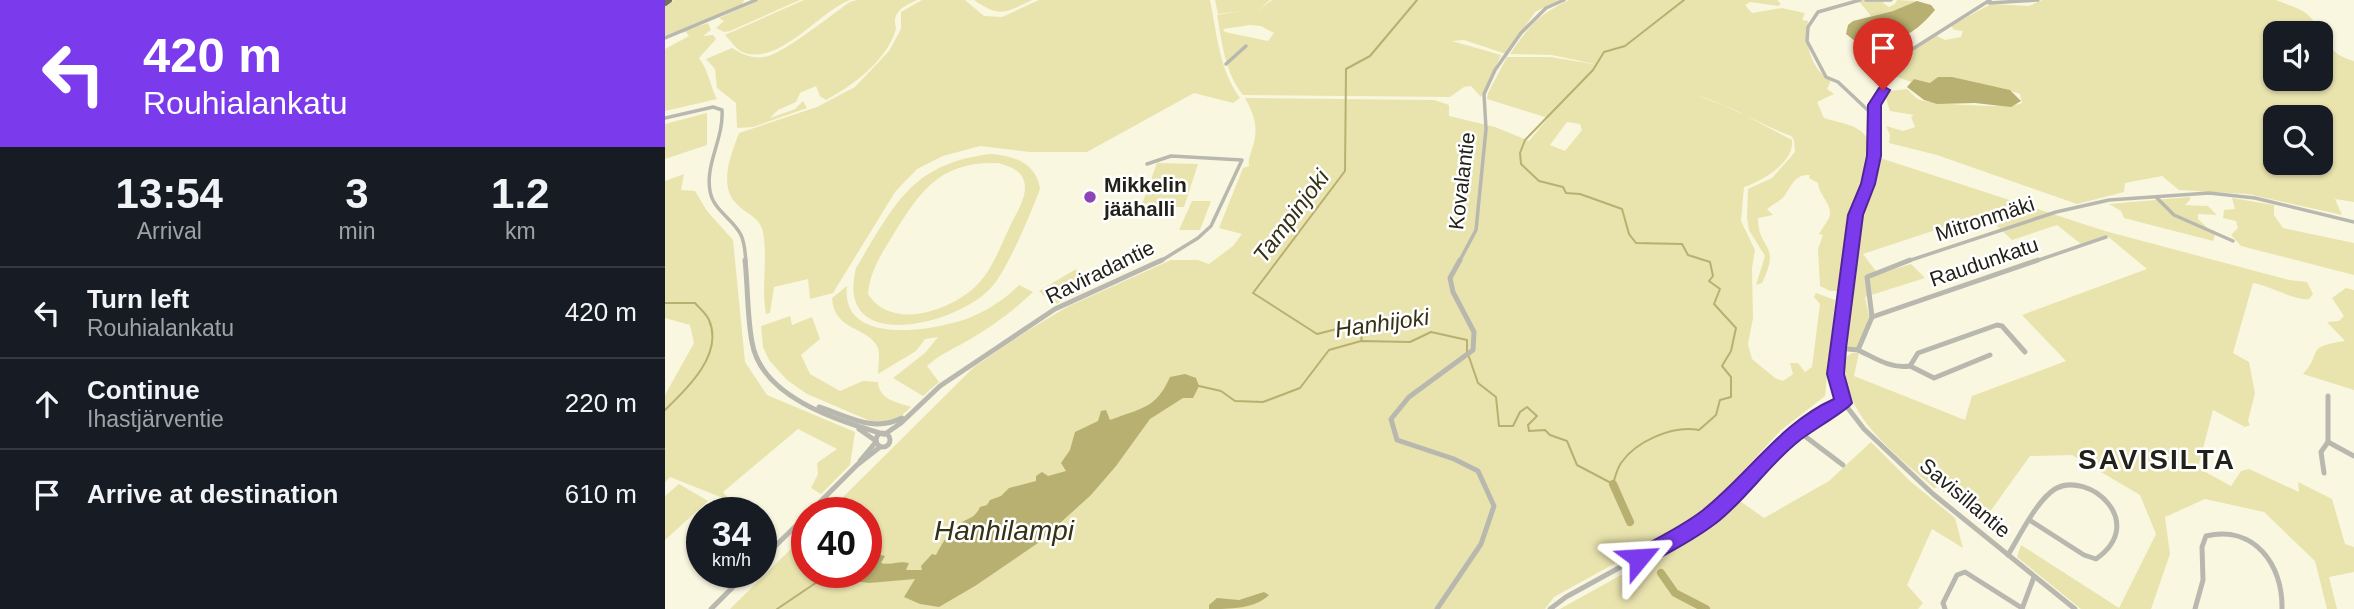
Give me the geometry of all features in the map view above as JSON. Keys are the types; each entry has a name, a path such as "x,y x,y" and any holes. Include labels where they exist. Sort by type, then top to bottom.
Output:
{"street":[{"path":"745,5 747,0"},
{"path":"665,38 757,0"},
{"name":"Kovalantie","path":"1437,609 1481,544 1494,506 1478,471 1454,459 1397,440 1391,419 1409,397 1473,350 1474,332 1453,292 1450,278 1476,230 1486,128 1484,94 1495,71 1521,33 1541,12 1564,0"},
{"path":"1860,0 1818,12 1808,27 1807,41 1826,77 1837,82 1875,117"},
{"path":"1866,0 1891,0"},
{"path":"1550,609 1566,597 1666,545 1710,516 1773,452 1829,409 1844,403 1835,374 1855,215 1868,184 1874,156 1875,105 1891,70 1910,50 1989,1 2038,0"},
{"path":"1226,64 1246,46"},
{"path":"665,118 713,107 722,110 722,136 709,189 715,204 737,226 744,242 751,336 755,356 772,383 810,406 858,428 889,434 891,439 877,443 825,497"},
{"name":"Raviradantie","path":"891,439 909,414 940,386 1055,309 1159,262 1198,238 1211,226 1242,160 1171,156 1147,164"},
{"name":"Mitronmäki","path":"1872,317 1866,284 1867,277 1875,272 2056,212 2109,200 2209,193 2255,198 2354,222"},
{"path":"2156,197 2175,215 2233,241"},
{"name":"Raudunkatu","path":"1872,317 2106,237"},
{"path":"1858,350 1872,317"},
{"path":"1910,366 1918,353 1997,325 2002,326 2025,352"},
{"path":"1837,348 1858,350 1893,366 1910,366 1934,378 1990,355"},
{"path":"2324,473 2322,452 2328,442 2328,396"},
{"name":"Savisillantie","path":"1844,403 1864,429 1911,475 2075,609"},
{"path":"810,406 879,427 890,425 909,414"},
{"name":"Raviradantie","path":"877,443 884,434 901,423"},
{"path":"858,428 877,443"},
{"path":"1798,431 1843,466"},
{"path":"2328,442 2354,456"},
{"path":"2008,555 2031,521 2052,491 2070,484 2110,502 2118,510 2120,522 2119,533 2103,555 2096,559 2084,555 2031,521"},
{"path":"777,544 791,531"},
{"path":"2195,609 2203,580 2202,547 2206,536 2215,533 2231,534 2253,542 2264,551 2276,573 2282,609"},
{"path":"1945,609 1943,603 1957,575 1965,572 2022,608 2034,577"},
{"path":"711,609 732,588"}],"shaded area":[{"path":"674,0 744,0 742,5 665,36 665,6"},
{"path":"759,0 800,0 730,31 724,32 716,28 724,21 719,18"},
{"path":"804,0 850,0 772,51 745,53 725,35"},
{"path":"917,0 897,14 896,31 876,63 846,88 826,100 820,96 816,86 800,93 796,102 778,110 770,118 795,109 803,101 807,108 753,127 737,128 736,103 717,88 715,69 706,59 732,48 751,57 772,55 850,2"},
{"path":"922,0 965,0 984,16 1002,17 1039,0 1210,0 1223,63 1240,98 1233,103 1194,93 1087,152 1030,152 980,146 943,156 917,169 895,192 833,293 810,299 808,279 774,287 770,313 766,314 763,232 755,218 734,201 727,185 728,167 739,133 817,107 855,87 889,51 901,29 901,12"},
{"path":"974,0 1032,0 1003,12 990,9"},
{"path":"1215,0 1270,0 1257,11 1272,0 1559,0 1535,12 1506,54 1464,40 1452,41 1501,55 1481,97 1471,86 1464,87 1450,97 1243,95 1228,67 1217,15 1242,11 1218,14","holes":["1261,26 1274,33 1268,41 1225,32 1223,29"]},
{"path":"1569,0 1777,0 1781,4 1778,6 1750,2 1745,5 1752,13 1782,8 1805,13 1802,20 1808,21 1807,37 1811,55 1818,70 1831,80 1827,89 1834,94 1817,102 1824,118 1861,131 1873,152 1848,227 1841,291 1830,291 1820,286 1818,249 1823,235 1819,234 1829,218 1830,209 1818,183 1809,178 1810,175 1797,178 1784,197 1767,209 1773,215 1758,218 1770,260 1762,283 1756,285 1765,256 1749,230 1748,189 1772,178 1795,152 1794,140 1791,136 1745,115 1792,140 1788,156 1776,170 1744,187 1741,221 1755,250 1752,268 1753,318 1748,344 1752,359 1775,378 1783,381 1793,374 1790,363 1798,363 1805,372 1812,367 1820,304 1814,297 1816,293 1835,300 1825,396 1780,431 1704,514 1554,597 1545,609 730,609 751,588 777,588 777,563 791,549 791,588 882,588 882,497 843,497 974,367 1067,307 1171,260 1198,260 1209,264 1233,246 1242,234 1219,228 1243,168 1249,166 1254,142 1255,123 1245,98 1434,100 1449,105 1449,116 1495,127 1529,141 1548,118 1487,99 1507,57 1550,57 1599,65 1552,55 1510,54 1535,22","holes":["1567,122 1580,124 1582,130 1565,151 1550,145"]},
{"path":"1858,0 1886,0 1883,3 1889,7 1897,0 1917,1 1871,16"},
{"path":"2042,0 2276,0 2295,7 2314,21 2263,21 2263,91 2333,91 2333,50 2354,61 2354,202 2335,199 2342,215 2248,194 2179,190 2162,176 2125,183 2124,192 2077,204 1937,155 1889,143 1890,135 1886,126 1903,131 1915,127 1911,117 1914,115 1890,111 1885,95 1890,91 1907,89 1920,100 1940,103 1988,106 2022,103 2020,94 2002,88 1936,79 1930,83 1914,79 1911,82 1892,75 1893,70 1917,47 1935,35 1945,40 1961,37 1963,31 1954,30 1951,26 1991,4 2029,6"},
{"path":"708,23 711,30 703,36 713,35 716,39 699,58 717,99 665,111 665,49 689,36 686,32 675,34"},
{"path":"707,113 707,145 665,159 665,124"},
{"path":"991,154 1016,159 1029,167 1038,180 1040,189 1011,256 990,289 951,314 926,322 901,325 879,323 863,313 854,295 856,268 894,207 908,191 941,167","holes":["998,163 1020,174 1025,192 989,270 978,284 954,302 923,313 892,312 879,306 868,294 874,270 913,204 934,181 947,173 961,167"]},
{"path":"1874,156 2105,231 2289,280 2307,282 2313,294 2309,299 2297,298 2253,283 2233,353 2249,362 2255,393 2248,421 2250,425 2245,427 2213,410 2198,468 2231,486 2241,471 2249,469 2299,492 2298,482 2332,499 2345,544 2354,547 2354,572 2329,577 2337,609 2327,609 2315,561 2264,512 2205,499 2165,517 2170,554 2151,609 2081,609 2017,557 2021,545 2119,608 2156,534 2140,495 2072,455 2030,456 1989,513 2010,533 2004,539 1937,487 1934,488 1887,447 1860,415 1851,397 1846,378 1846,357 1859,353 1854,376 1965,420 1972,396 2066,361 2022,315 2147,269 2106,235 2081,244 2057,225 2012,240 1984,214 1863,254 1878,274 1911,264 1925,278 1865,297 1869,316 1861,346 1858,350 1837,348 1855,215 1868,184"},
{"path":"1157,163 1198,164 1184,207 1141,207"},
{"path":"684,174 681,190 695,191 707,211 733,240 745,362 767,395 855,432 850,465 821,494 811,488 818,474 817,463 837,449 798,429 723,492 727,497 720,497 670,477 665,482 665,395 694,343 690,325 665,318 665,181"},
{"path":"2190,197 2185,205 2208,206 2217,215 2198,214 2198,219 2215,235 2213,241 2124,218 2121,211 2109,204"},
{"path":"2232,198 2274,205 2274,215 2283,228 2354,243 2354,275 2241,246 2231,235 2238,228 2236,221 2223,218 2224,210 2235,209"},
{"path":"1192,201 1211,201 1200,230 1179,230"},
{"path":"1076,269 1083,291 1054,305 1039,291"},
{"path":"1019,285 1033,292 992,325 927,366 939,382 923,396 893,378 925,353 938,337 925,339 916,351 878,374 877,346 866,335 838,317 832,298 847,286 849,305 858,319 892,330 913,330 969,318 995,304"},
{"path":"2346,288 2354,290 2354,390 2303,374 2319,348 2345,341 2327,322 2339,321 2344,316 2332,298"},
{"path":"790,316 792,325 812,317 820,339 801,355 810,374 840,391 863,381 878,382 885,397 911,407 899,418 875,423 807,394 787,380 769,360 763,347 761,326"},
{"path":"1871,442 1910,481 1955,518 1963,548 1932,529 1907,585 1923,603 1918,609 1560,609 1639,565 1696,538 1713,527 1740,501 1764,518 1829,481"},
{"path":"679,484 701,497 686,497 686,521 665,540 665,496"}],"water":[{"path":"1917,1 1931,5 1935,10 1907,34 1855,41 1846,34 1848,25 1853,21 1893,11"},
{"path":"1938,77 1952,77 2010,90 2021,101 2011,107 1975,103 1937,104 1924,100 1907,87 1914,79 1930,83"},
{"name":"Hanhilampi","path":"1185,374 1196,378 1199,386 1193,398 1183,398 1150,419 1091,495 1038,543 939,607 920,604 904,597 915,579 882,582 882,563 905,562 909,563 906,570 922,570 921,566 932,554 936,555 954,527 973,516 990,500 1001,496 1009,488 1036,481 1036,476 1042,472 1048,476 1066,471 1061,463 1070,450 1075,432 1098,421 1101,411 1106,410 1110,420 1153,402 1170,377"},
{"path":"1264,592 1269,595 1249,606 1209,609 1209,605 1217,598 1239,600"}],"waterway":[{"name":"Tampinjoki","path":"1361,341 1365,322 1317,334 1253,293 1345,171 1346,69 1370,56 1417,0"},
{"path":"1469,357 1478,383 1496,397 1499,426 1513,426 1520,412 1527,407 1537,416 1528,425 1529,431 1545,430 1550,435 1567,441 1577,465 1613,484 1621,463 1636,448 1667,432 1699,430 1716,415 1720,400 1731,397 1731,377 1722,366 1731,351 1736,328 1714,304 1720,289 1709,281 1713,276 1710,262 1688,255 1682,244 1636,243 1629,234 1622,209 1580,194 1566,193 1563,187 1539,181 1521,164 1520,153 1525,140 1593,70 1604,52 1625,46 1684,0"},
{"path":"665,303 695,303 708,318 712,333 712,345 701,370 665,410"},
{"name":"Hanhijoki","path":"1361,341 1410,342 1431,332 1467,340 1467,352"},
{"name":"Hanhijoki","path":"1199,386 1221,391 1235,401 1263,402 1300,388 1329,350 1361,341"},
{"name":"Hanhijoki","path":"1613,484 1630,522"},
{"path":"1661,573 1675,593 1706,609"},
{"path":"777,609 808,588"}],"place":[{"name":"Mikkelin jäähalli","path":"1090,197"}],"district":[{"name":"SAVISILTA","path":"2157,459"}],"route":[{"path":"1639,558 1666,545 1710,516 1791,436 1829,409 1844,403 1835,374 1837,348 1855,215 1868,184 1874,156 1875,105 1883,90"}]}
